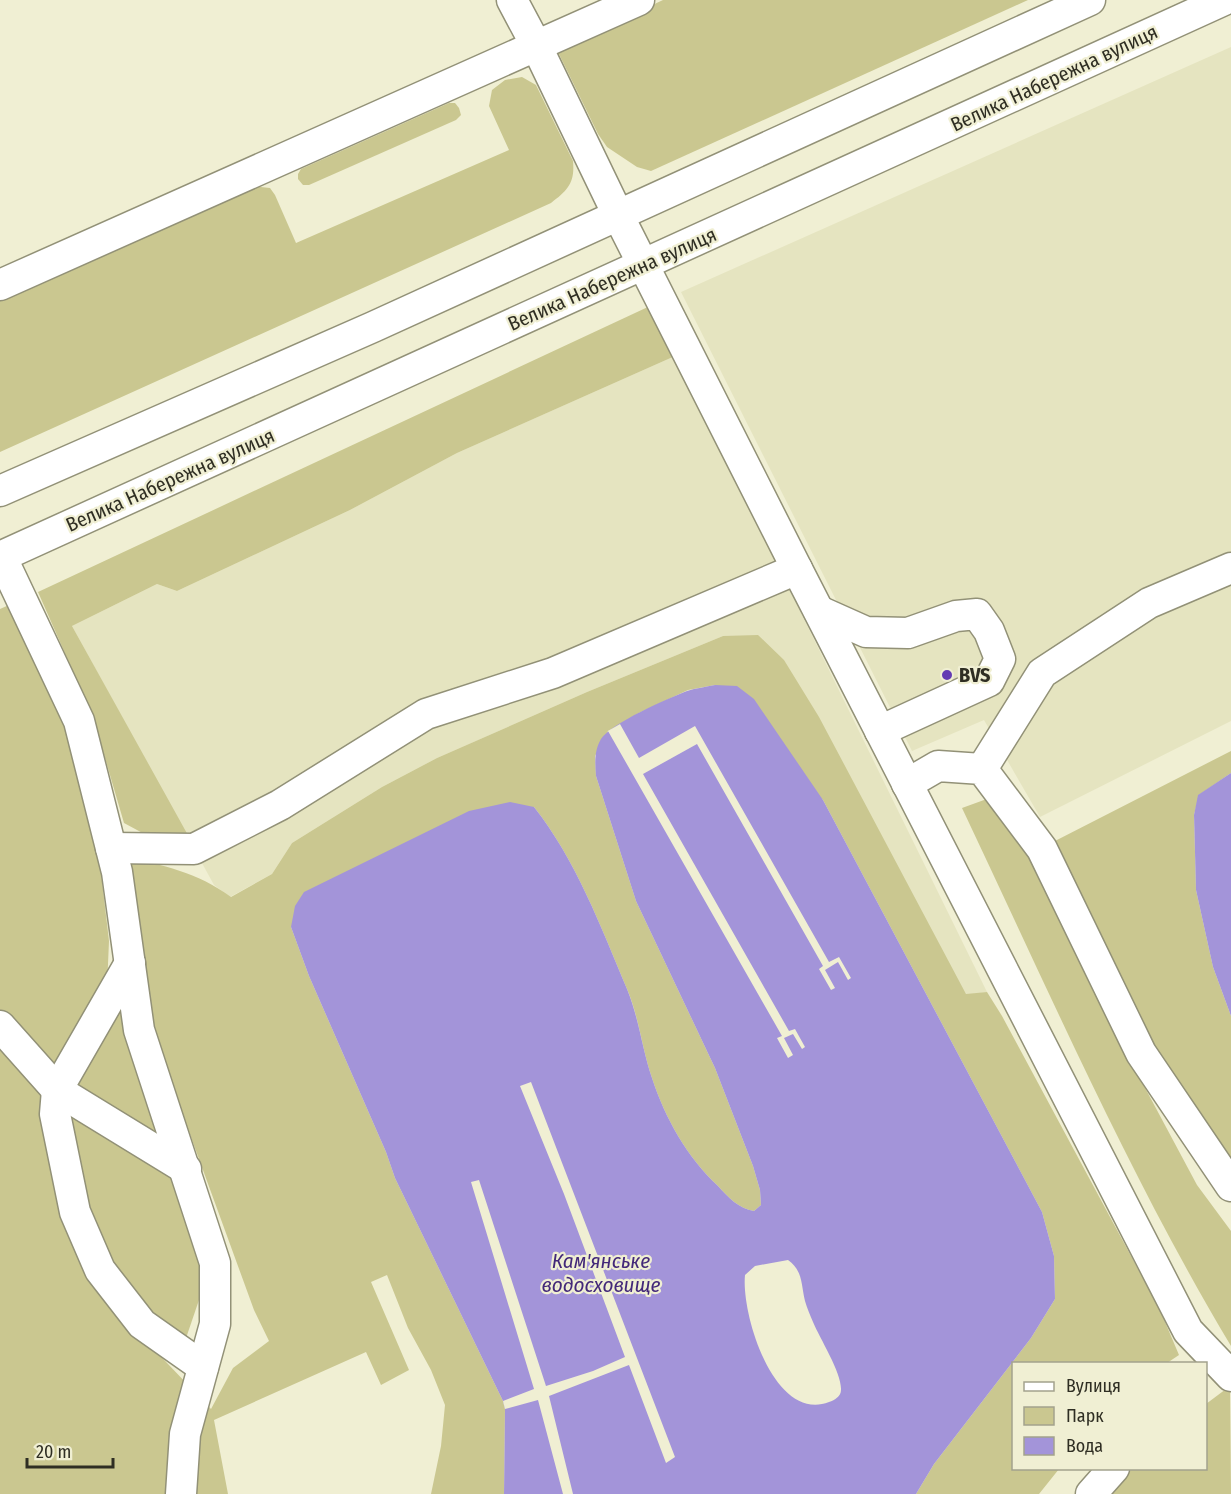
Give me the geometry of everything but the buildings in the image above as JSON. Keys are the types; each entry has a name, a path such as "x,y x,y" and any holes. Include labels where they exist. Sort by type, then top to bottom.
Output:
{"street":[{"path":"512,0 537,46 618,215 796,569 1188,1331 1193,1353 1231,1376"},
{"path":"0,285 639,0"},
{"path":"0,491 362,332 1090,0"},
{"name":"Велика Набережна вулиця","path":"1,556 1224,0"},
{"path":"1,556 79,721 117,872 139,1030 186,1168 215,1263 215,1324 185,1434 181,1494"},
{"path":"982,769 1042,673 1149,603 1231,568"},
{"path":"111,848 194,849 280,805 426,714 553,673 796,569"},
{"path":"819,611 866,632 908,633 956,616 977,614 989,631 1000,659 989,681 880,731"},
{"path":"908,784 938,766 982,769 1042,849 1141,1053 1231,1186"},
{"path":"130,963 57,1090 55,1114 75,1212 100,1270 142,1324 203,1367"},
{"path":"0,1026 57,1090 186,1168"},
{"path":"1091,1494 1112,1470"}],"shaded area":[{"path":"1231,47 1231,721 1040,817 984,720 912,751 681,292"},
{"path":"675,356 987,992 966,995 935,940 723,636 587,692 437,758 382,787 292,843 272,874 230,897 214,885 72,626 157,584 177,591 350,510 457,453"}],"green space":[{"path":"663,0 1028,0 651,171 637,167 607,147 598,134 557,50"},
{"path":"522,77 536,85 573,161 573,175 569,185 551,203 0,452 0,299 252,186 270,188 296,243 509,150 489,106 492,90 505,80"},
{"path":"449,103 455,103 459,108 461,115 456,120 309,185 303,185 298,179 301,169"},
{"path":"650,306 675,356 457,453 350,510 177,591 157,584 72,626 189,837 150,837 124,823 93,717 38,592"},
{"path":"9,605 66,720 94,813 109,941 107,987 46,1101 125,1319 211,1409 233,1368 269,1341 254,1310 160,1052 135,942 123,857 192,875 231,897 272,874 292,843 382,787 437,758 587,692 723,636 758,635 784,660 819,717 966,994 987,992 1002,1016 1160,1310 1179,1355 1168,1362 1013,1362 1031,1338 1055,1299 1054,1256 1042,1212 823,800 715,685 688,690 639,713 608,731 595,756 596,776 636,901 715,1068 753,1166 760,1190 761,1205 754,1211 734,1202 696,1163 670,1122 657,1093 631,1000 597,918 563,849 534,807 291,927 309,976 386,1152 395,1178 503,1401 505,1409 504,1494 431,1494 441,1446 445,1405 431,1370 408,1328 387,1275 371,1282 409,1370 381,1385 366,1352 214,1420 228,1494 0,1494 0,609"},
{"path":"1231,751 1231,773 1199,795 1194,815 1196,890 1213,967 1231,1016 1231,1166 1148,1047 1059,860 1055,841"},
{"path":"995,796 1013,825 1128,1056 1197,1185 1231,1231 1231,1346 1193,1281 1123,1148 962,808"},
{"path":"116,1008 130,1028 205,1252 199,1300 184,1344 149,1319 104,1265 62,1109"},
{"path":"1012,1363 1012,1470 1058,1470 1039,1494 916,1494 934,1464"},
{"path":"1230,1386 1231,1494 1104,1494 1131,1470 1207,1470 1207,1403"}],"water":[{"name":"Кам'янське водосховище","path":"715,685 737,686 754,699 823,800 1042,1212 1054,1256 1055,1299 1031,1338 934,1464 916,1494 504,1494 505,1409 503,1401 395,1178 386,1152 309,976 291,927 295,906 304,892 469,811 510,802 534,807 563,849 597,918 631,1000 652,1078 670,1122 696,1163 707,1175 734,1202 754,1211 761,1205 760,1190 753,1166 715,1068 636,901 596,776 597,748 607,733 641,712 687,691","holes":["788,1260 801,1278 809,1312 840,1383 840,1394 829,1402 809,1404 792,1396 777,1381 755,1338 749,1314 745,1293 745,1275 755,1266"]},
{"path":"1231,773 1231,1016 1213,967 1196,890 1194,815 1198,795"}],"pier":[{"path":"620,724 639,758 695,726 829,962 839,957 851,978 848,980 838,962 825,970 835,988 831,990 819,969 823,966 697,744 643,774 789,1031 795,1029 805,1047 802,1049 793,1034 784,1038 793,1055 788,1058 777,1038 782,1036 608,731"},
{"path":"531,1082 675,1457 666,1463 629,1365 549,1396 573,1494 563,1494 538,1400 505,1409 503,1401 534,1389 471,1182 479,1180 546,1386 593,1371 625,1357 564,1194 520,1086"}],"place":[{"name":"BVS","path":"947,675"}]}
